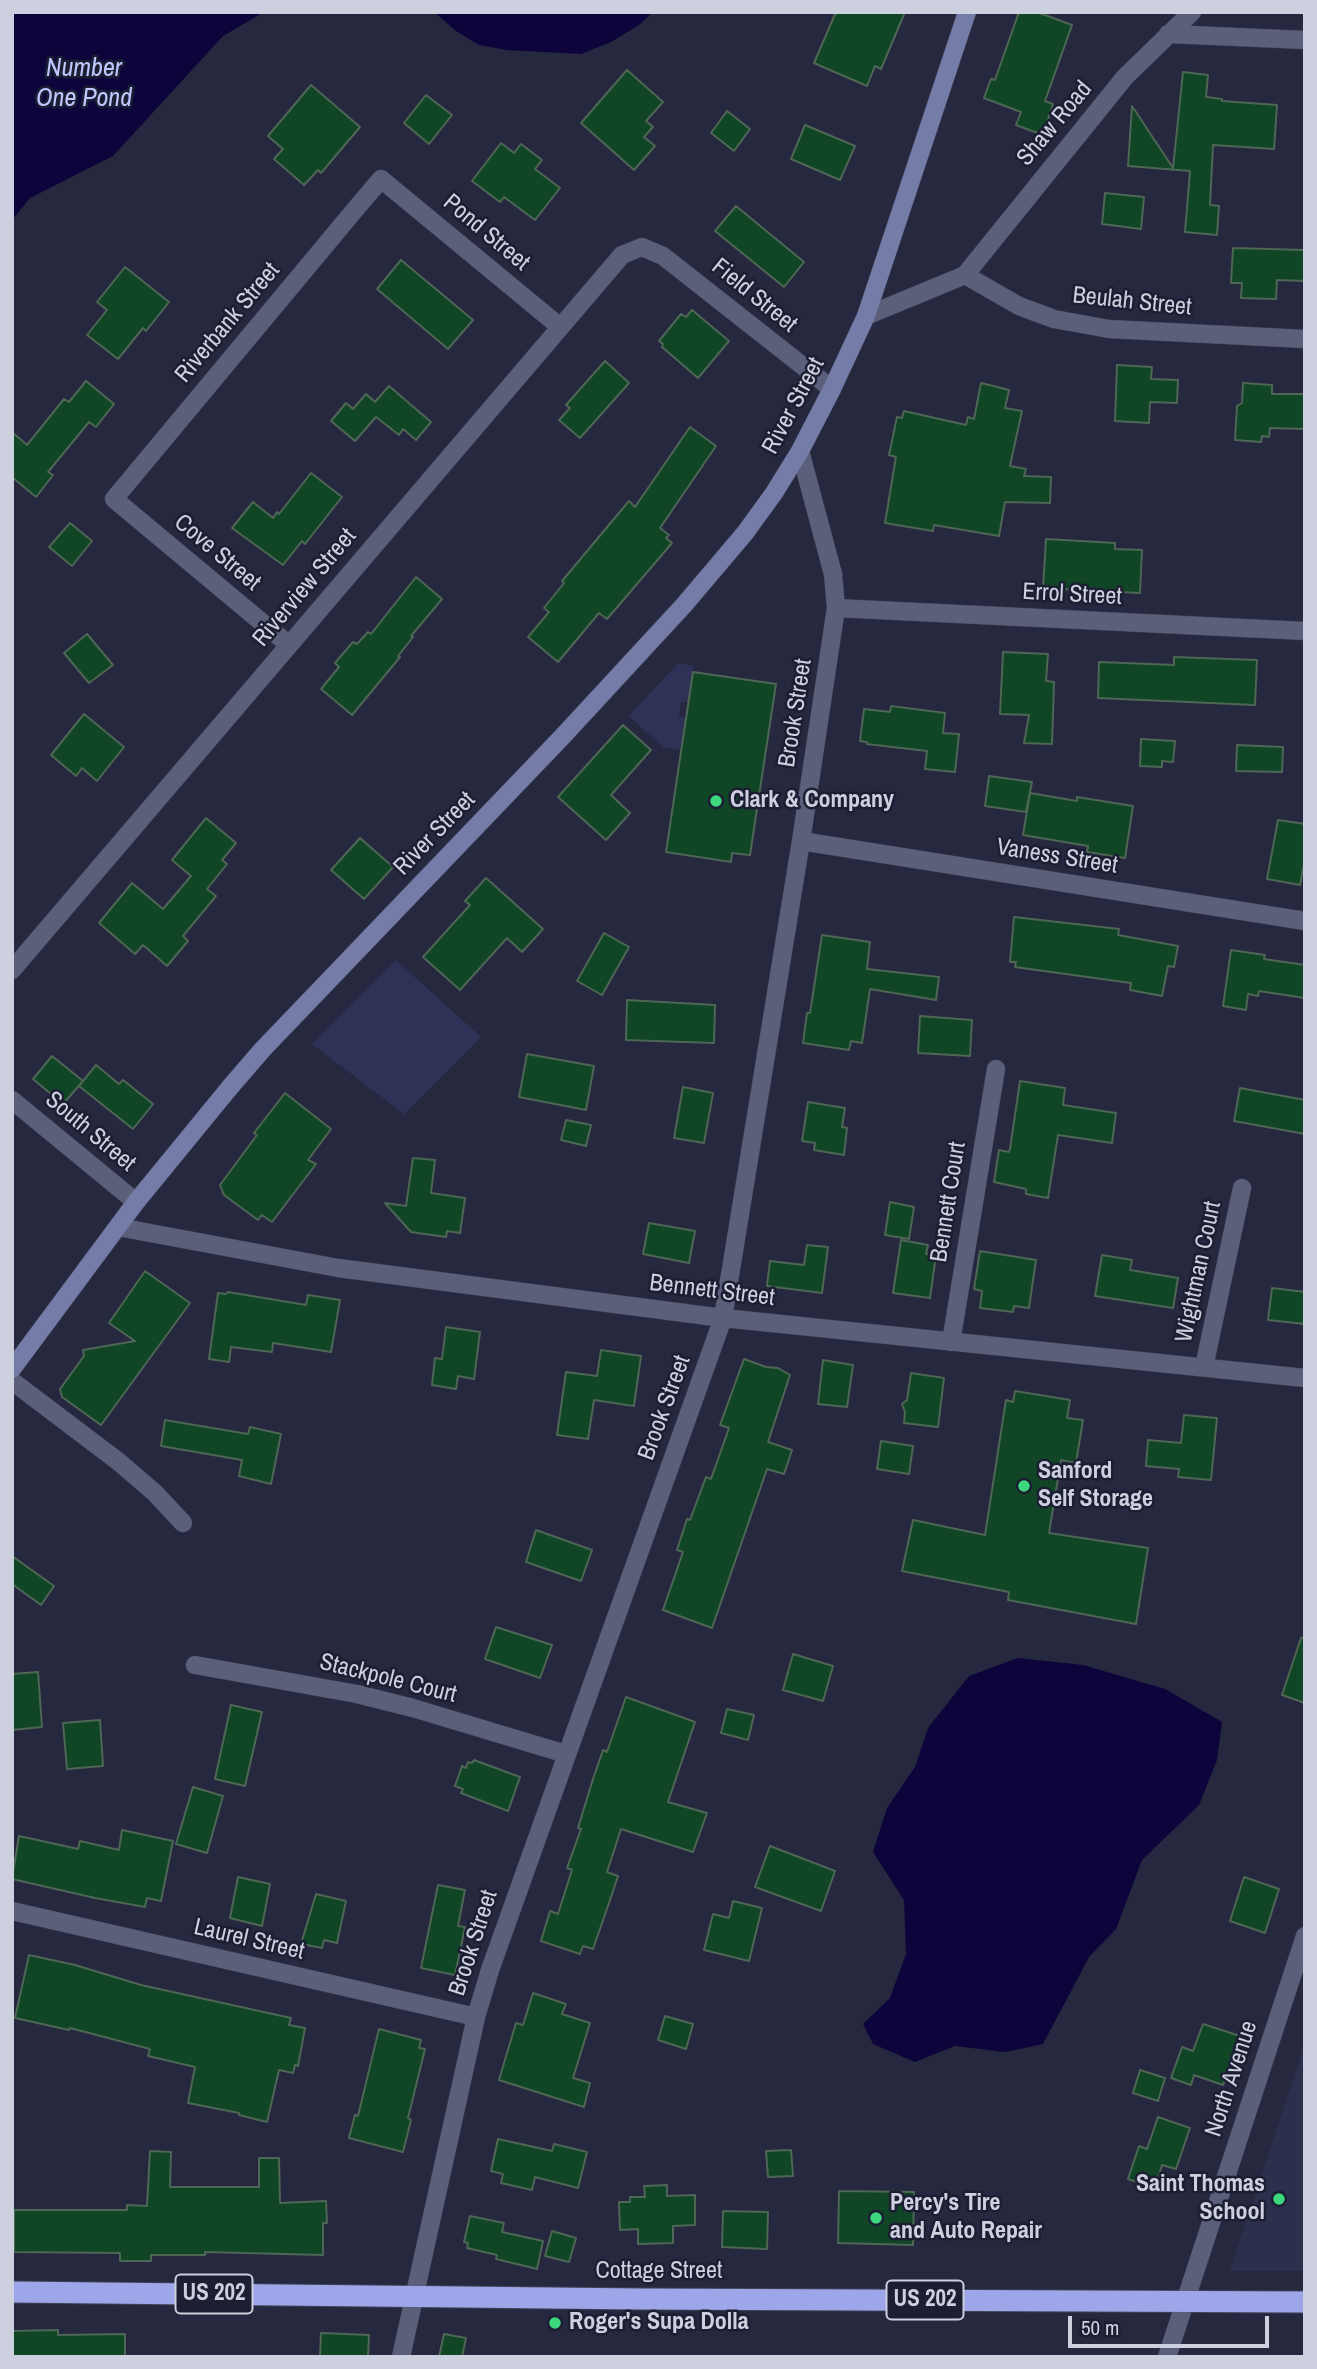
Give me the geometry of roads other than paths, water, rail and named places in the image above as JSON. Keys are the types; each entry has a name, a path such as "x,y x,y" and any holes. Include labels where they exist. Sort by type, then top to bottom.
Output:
{"highway":[{"name":"Cottage Street","path":"12,2292 1305,2302"}],"street":[{"name":"River Street","path":"12,1369 136,1202 263,1049 562,737 684,605 745,533 800,451 866,316 967,12"},
{"name":"Shaw Road","path":"965,275 1125,77 1192,12"},
{"path":"1168,34 1305,40"},
{"name":"Pond Street","path":"381,178 559,326"},
{"name":"Riverbank Street","path":"114,499 381,178"},
{"name":"Riverview Street","path":"12,970 559,326 622,255 642,247"},
{"name":"Field Street","path":"642,247 663,256 832,389"},
{"path":"866,316 965,275"},
{"name":"Beulah Street","path":"965,275 1019,306 1054,318 1109,329 1305,339"},
{"name":"Brook Street","path":"401,2357 476,2017 507,1919 723,1318 836,608 833,574 800,451"},
{"name":"Cove Street","path":"114,499 289,645"},
{"name":"Errol Street","path":"836,608 1305,631"},
{"name":"Vaness Street","path":"801,841 1305,921"},
{"name":"Bennett Court","path":"951,1342 996,1069"},
{"name":"South Street","path":"12,1100 136,1202"},
{"name":"Wightman Court","path":"1204,1367 1242,1188"},
{"name":"Bennett Street","path":"118,1227 338,1268 723,1318 1305,1378"},
{"path":"12,1381 119,1462 155,1493 183,1523"},
{"name":"Stackpole Court","path":"195,1665 357,1694 566,1754"},
{"name":"Laurel Street","path":"12,1911 476,2017"},
{"name":"North Avenue","path":"1167,2357 1305,1937"}],"water":[{"name":"Number One Pond","path":"12,12 264,12 223,36 113,156 30,198 12,220"},
{"path":"434,12 653,12 639,25 611,42 581,54 507,50 479,45 456,31"},
{"path":"1018,1658 1083,1665 1165,1689 1222,1722 1217,1760 1199,1805 1142,1860 1116,1929 1089,1957 1043,2044 1005,2052 955,2046 915,2062 873,2044 863,2024 890,1998 906,1954 904,1900 873,1852 887,1808 915,1767 928,1728 969,1676"}],"place":[{"name":"Clark & Company","path":"716,801"},
{"name":"Sanford Self Storage","path":"1024,1486"},
{"name":"Saint Thomas School","path":"1279,2199"},
{"name":"Percy's Tire and Auto Repair","path":"876,2218"},
{"name":"Roger's Supa Dolla","path":"555,2323"}]}
